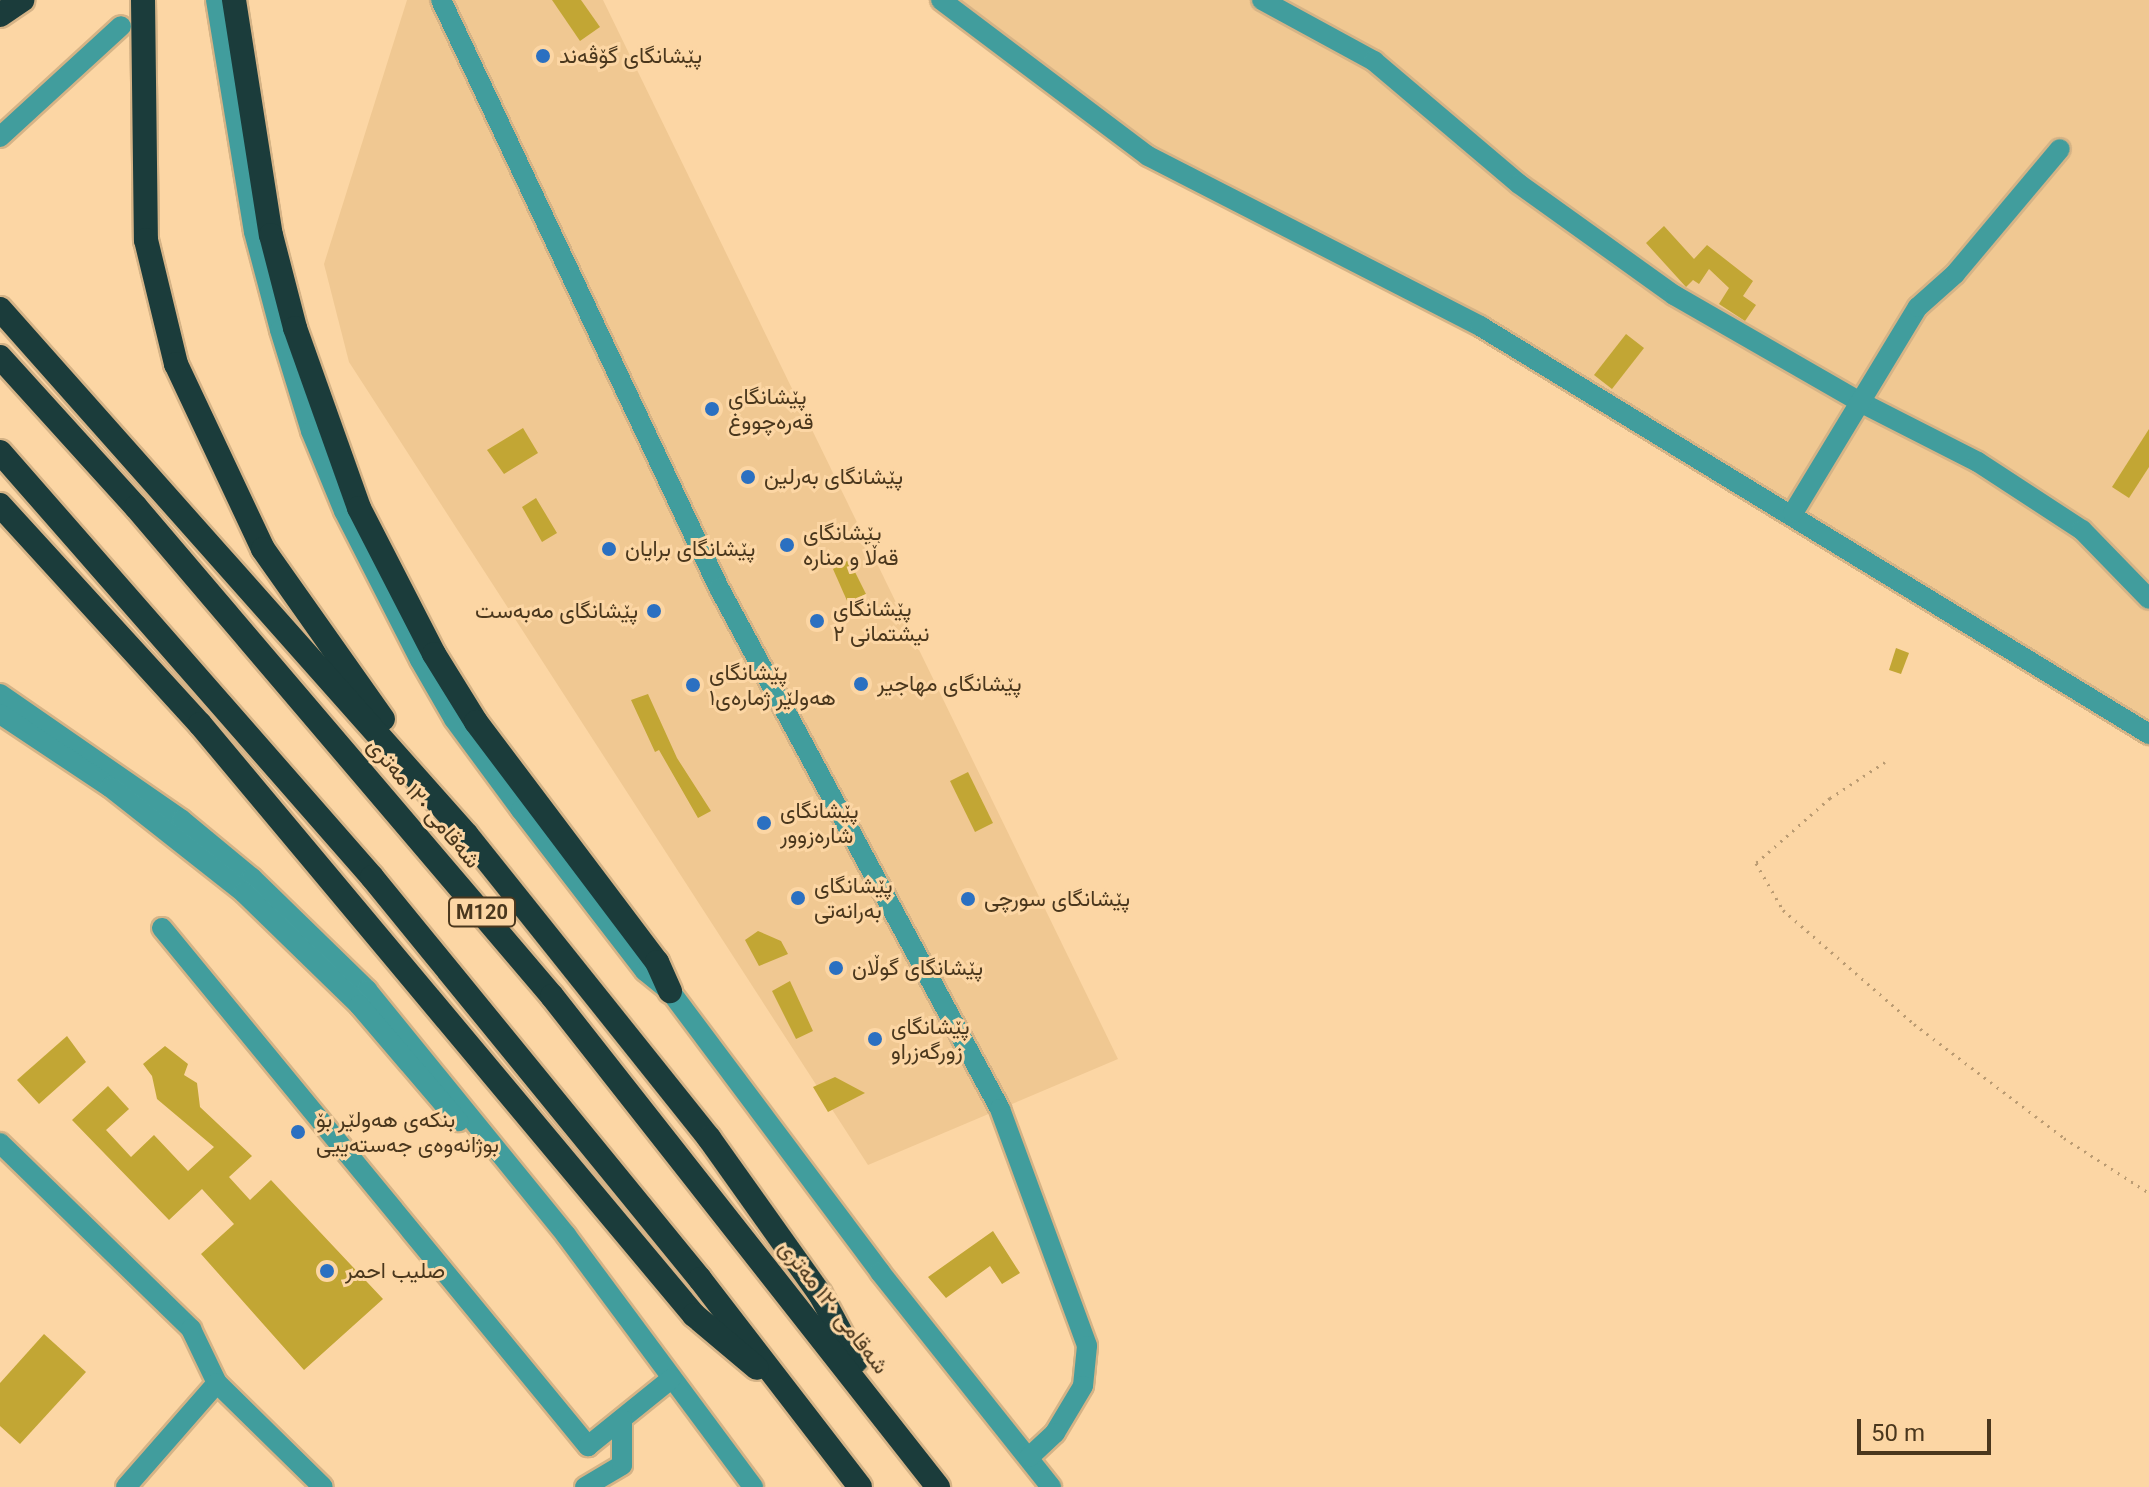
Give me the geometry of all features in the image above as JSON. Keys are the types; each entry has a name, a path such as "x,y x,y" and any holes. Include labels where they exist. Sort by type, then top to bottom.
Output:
{"highway":[{"path":"0,15 22,0"},
{"path":"143,0 146,240 176,364 263,549 467,835"},
{"path":"234,0 271,235 299,342 359,508 434,654 476,722 657,962 670,991"},
{"path":"0,309 467,835 709,1138 820,1294 873,1400"},
{"name":"شەقامی ١٢٠ مەتری","path":"0,357 415,833 702,1181 938,1487"},
{"name":"M120","path":"0,452 372,877 860,1487"},
{"path":"0,505 200,724 694,1315 783,1387"}],"street":[{"path":"216,0 254,232 311,431 344,511 454,719 645,971 670,991 880,1272 1051,1487"},
{"path":"441,0 719,588 1000,1109 1087,1346 1083,1386 1055,1433 1029,1457"},
{"path":"941,0 1148,156 1480,326 1793,513 2149,734"},
{"path":"1262,0 1374,61 1519,184 1674,295 1862,403 1978,462 2082,530 2149,599"},
{"path":"0,137 121,26"},
{"path":"1793,513 1918,307 1955,274 2060,149"},
{"path":"0,694 47,721 182,820 316,938 417,1047 753,1487"},
{"path":"0,714 174,836 308,953 388,1038 614,1303"},
{"path":"162,928 588,1446 671,1379"},
{"path":"0,1143 191,1329 217,1383 323,1487"},
{"path":"126,1487 217,1383"},
{"path":"585,1487 622,1465 622,1419"}],"path":[{"path":"1885,762 1830,798 1756,863 1783,910 1914,1024 2064,1138 2149,1193"}],"shaded area":[{"path":"407,0 603,0 1118,1059 868,1165 349,362 324,264"},
{"path":"941,0 2149,0 2149,734 1480,326 1148,156"}],"building":[{"path":"552,0 581,0 600,27 580,41"},
{"path":"1664,226 1694,259 1707,245 1753,281 1743,296 1756,305 1745,321 1719,304 1729,288 1709,269 1699,284 1693,280 1686,287 1646,243"},
{"path":"1626,334 1644,348 1612,389 1594,375"},
{"path":"523,428 538,453 504,474 487,450"},
{"path":"2149,429 2149,467 2129,498 2112,487"},
{"path":"536,498 557,533 542,542 522,507"},
{"path":"849,560 866,594 848,603 833,569"},
{"path":"1896,648 1909,653 1901,674 1889,670"},
{"path":"648,694 677,758 711,811 698,818 659,750 655,752 631,700"},
{"path":"968,772 993,823 975,832 950,781"},
{"path":"758,931 781,941 788,954 759,966 745,940"},
{"path":"790,981 813,1031 796,1039 772,991"},
{"path":"67,1036 86,1062 39,1104 17,1080"},
{"path":"165,1046 188,1064 184,1075 197,1083 200,1107 252,1156 229,1177 250,1200 271,1180 383,1299 304,1370 201,1254 234,1224 202,1189 169,1220 72,1120 108,1086 129,1109 106,1130 131,1157 154,1135 188,1171 214,1147 157,1099 152,1076 143,1064"},
{"path":"835,1077 865,1093 828,1112 813,1087"},
{"path":"993,1231 1020,1273 1002,1284 990,1266 946,1298 928,1277"},
{"path":"44,1334 86,1372 20,1444 0,1426 0,1383"}],"place":[{"name":"پێشانگای گۆڤەند","path":"543,56"},
{"name":"پێشانگای قەرەچووغ","path":"712,409"},
{"name":"پێشانگای بەرلین","path":"748,477"},
{"name":"پێشانگای قەڵا و منارە","path":"787,545"},
{"name":"پێشانگای برایان","path":"609,549"},
{"name":"پێشانگای مەبەست","path":"654,611"},
{"name":"پێشانگای نیشتمانی ٢","path":"817,621"},
{"name":"پێشانگای مهاجیر","path":"861,684"},
{"name":"پێشانگای هەولێر ژمارەی١","path":"693,685"},
{"name":"پێشانگای شارەزوور","path":"764,823"},
{"name":"پێشانگای بەرانەتی","path":"798,898"},
{"name":"پێشانگای سورچی","path":"968,899"},
{"name":"پێشانگای گوڵان","path":"836,968"},
{"name":"پێشانگای زورگەزراو","path":"875,1039"},
{"name":"بنکەی هەولێر بۆ بوژانەوەی جەستەییی","path":"298,1132"},
{"name":"صلیب احمر","path":"327,1271"}]}
